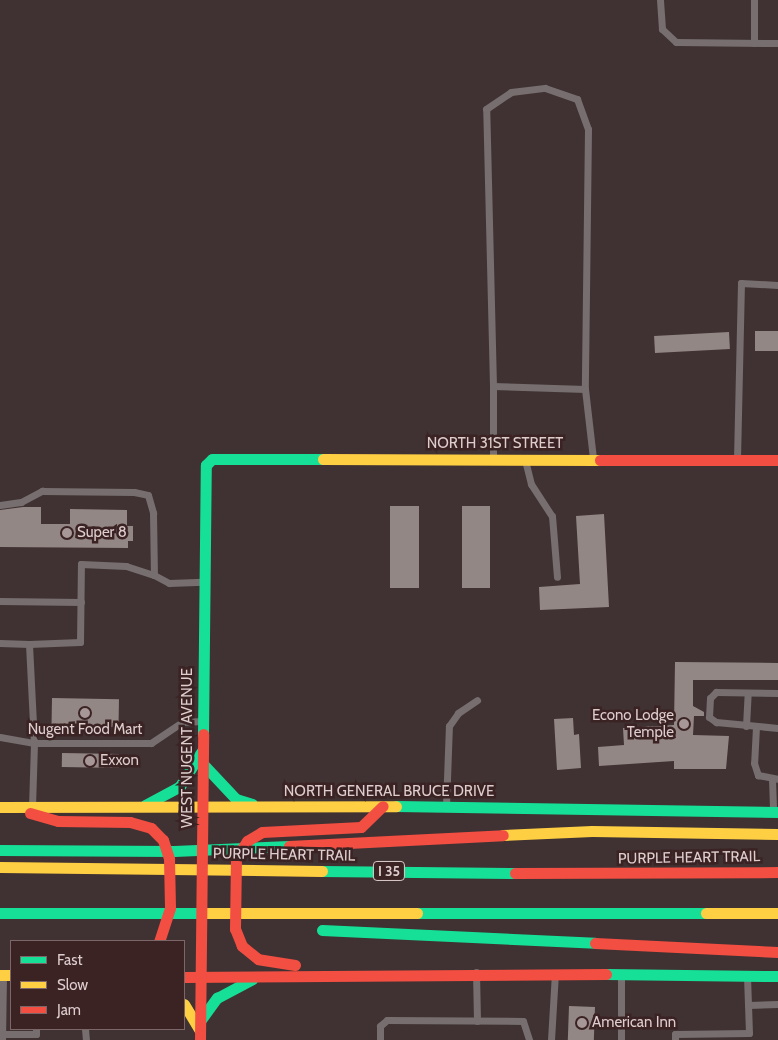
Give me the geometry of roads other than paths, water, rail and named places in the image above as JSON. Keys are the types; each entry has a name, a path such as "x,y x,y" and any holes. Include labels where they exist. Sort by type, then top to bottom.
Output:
{"main road":[{"name":"NORTH 31ST STREET","path":"212,459 778,460"},
{"name":"WEST NUGENT AVENUE","path":"200,1031 206,465 212,459"},
{"path":"141,807 180,786 203,749"},
{"path":"202,764 236,799 260,807"},
{"name":"NORTH GENERAL BRUCE DRIVE","path":"0,808 382,806 776,812"},
{"path":"348,974 335,965 265,961 242,946 235,929 236,858 247,841 275,829 361,827 382,806"},
{"path":"13,807 58,821 130,822 151,828 163,840 169,859 170,908 159,940"},
{"path":"0,850 174,851 592,831 778,834"},
{"name":"PURPLE HEART TRAIL","path":"0,867 572,874 778,872"},
{"path":"0,914 778,913"},
{"path":"42,915 259,926"},
{"path":"308,929 778,952"},
{"path":"185,977 476,972 778,976"},
{"path":"200,1031 217,998 240,983 267,976"},
{"path":"185,1006 200,1031"}],"lane":[{"path":"660,0 662,29 676,42 778,43"},
{"path":"754,0 754,43"},
{"path":"493,459 486,109 511,92 545,88 577,99 588,129 585,389 593,459"},
{"path":"737,460 742,283 778,285"},
{"path":"493,386 585,389"},
{"path":"525,459 531,484 552,516 557,577"},
{"path":"0,505 21,502 42,491 134,492 148,495 153,513 154,575"},
{"path":"0,643 80,642 81,564 126,566 154,575 169,583 204,582"},
{"path":"0,602 81,602"},
{"path":"29,644 34,743 32,807"},
{"path":"778,693 716,692 710,698 709,717 716,722 778,728"},
{"path":"746,726 748,693"},
{"path":"446,807 449,726 458,713 478,700"},
{"path":"0,738 34,743 151,743 182,722 203,721"},
{"path":"756,727 754,763 758,775 775,779 776,812"},
{"path":"476,972 476,1021"},
{"path":"551,1040 555,973"},
{"path":"621,973 621,1040"},
{"path":"5,975 2,1037 36,1034"},
{"path":"675,1040 675,1034 749,1033 747,975"},
{"path":"748,1006 778,1004"},
{"path":"380,1040 380,1026 387,1020 523,1021 529,1040"}],"place":[{"name":"Super 8","path":"67,533"},
{"name":"Nugent Food Mart","path":"85,713"},
{"name":"Econo Lodge Temple","path":"684,724"},
{"name":"Exxon","path":"90,761"},
{"name":"American Inn","path":"582,1023"}]}
